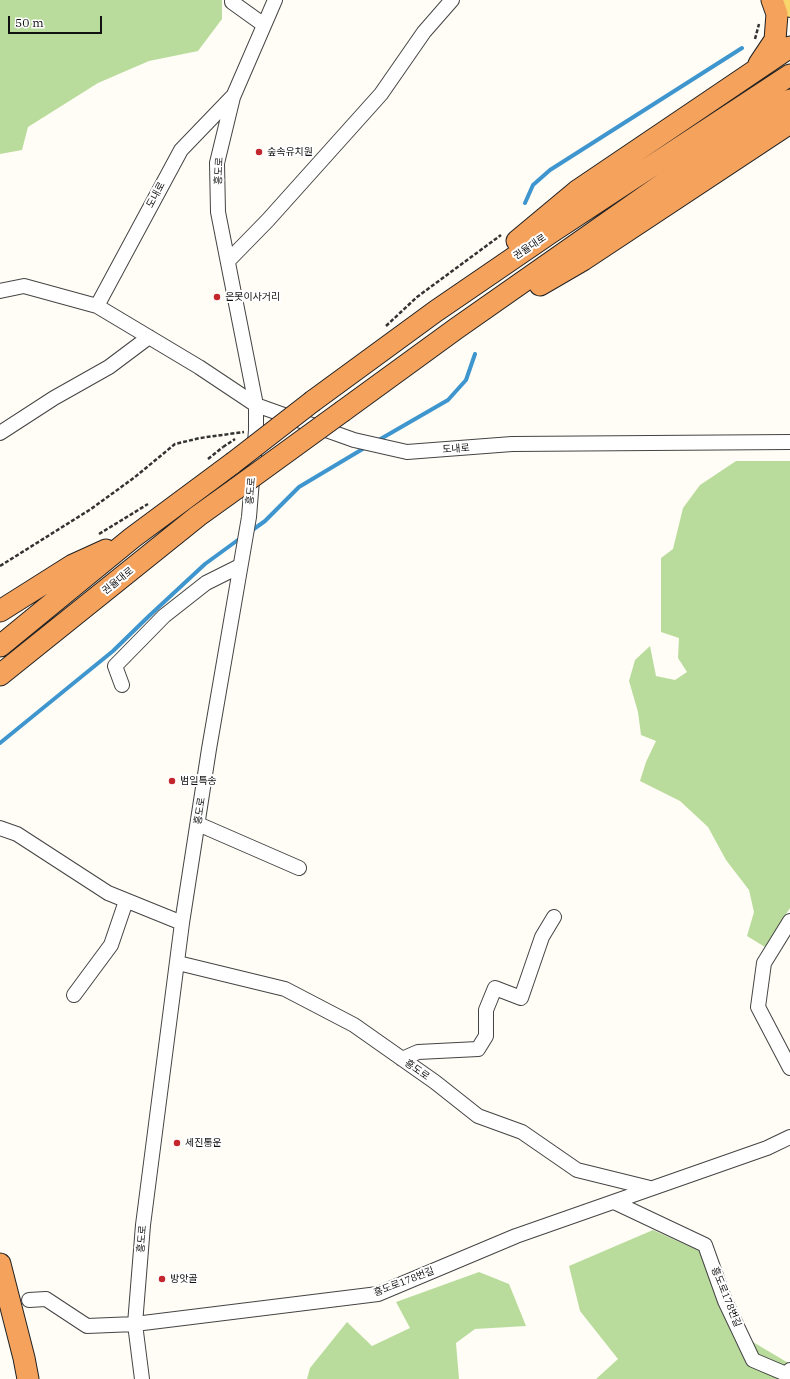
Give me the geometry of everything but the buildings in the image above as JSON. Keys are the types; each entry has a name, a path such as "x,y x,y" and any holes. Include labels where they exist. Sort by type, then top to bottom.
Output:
{"highway":[{"path":"752,73 774,40 777,14 772,0"},
{"path":"403,334 577,191 790,47"},
{"path":"752,73 788,70 790,74"},
{"name":"권율대로","path":"228,455 313,401 403,334 550,233 790,74"},
{"path":"414,359 694,162 790,100"},
{"path":"414,359 583,260 787,124"},
{"name":"권율대로","path":"0,676 198,516 414,359"},
{"path":"0,646 132,538 228,455"},
{"path":"0,611 73,565 132,538"},
{"path":"0,1264 28,1379"}],"main road":[{"path":"782,0 790,8"}],"street":[{"path":"232,0 232,2 264,25"},
{"name":"흥도로","path":"142,1379 135,1324 143,1225 182,923 249,517 256,430 256,405 218,212 218,163 233,97 275,0"},
{"path":"228,261 268,220 381,94 424,32 452,0"},
{"name":"도내로","path":"97,306 181,150 233,97"},
{"name":"도내로","path":"0,291 24,286 97,306 199,367 256,405 354,440 407,452 512,444 790,442"},
{"path":"0,433 54,398 109,367 149,337"},
{"path":"122,685 115,666 164,616 206,582 241,562"},
{"path":"198,824 299,868"},
{"path":"0,828 17,834 108,893 182,923"},
{"path":"74,995 112,945 126,901"},
{"path":"402,1059 418,1052 478,1049 486,1036 486,1010 495,988 521,998 542,937 554,917"},
{"path":"790,921 764,963 758,1007 790,1068"},
{"name":"흥도로","path":"178,963 285,989 354,1025 435,1082 478,1116 522,1132 577,1170 650,1188"},
{"name":"흥도로178번길","path":"135,1324 378,1294 516,1236 767,1148 790,1137"},
{"name":"흥도로178번길","path":"614,1202 705,1245 725,1301 753,1360 786,1374 790,1370"},
{"path":"28,1300 46,1299 87,1326 135,1324"}],"path":[{"path":"0,566 91,509 135,477 175,444 200,438 256,430"},
{"path":"204,462 228,455"},
{"path":"97,536 154,500"}],"green space":[{"path":"0,0 222,0 222,19 198,51 149,61 98,83 28,127 22,150 0,154"},
{"path":"736,461 790,461 790,908 765,947 747,936 754,912 749,890 726,860 708,827 680,801 640,781 646,762 656,741 641,735 638,712 629,681 635,660 650,646 656,676 675,680 687,672 678,658 679,638 661,632 661,558 673,549 683,508 700,485"},
{"path":"653,1230 717,1259 748,1339 790,1364 790,1379 596,1379 618,1359 580,1311 569,1266"},
{"path":"479,1272 509,1284 526,1326 475,1329 456,1343 459,1379 307,1379 310,1368 347,1322 372,1346 410,1328 396,1302"}],"waterway":[{"path":"525,203 533,185 550,170 742,48"},
{"path":"377,441 448,400 466,380 475,354"},
{"path":"251,531 265,521 299,487 366,447"},
{"path":"0,743 113,651 205,564 242,537"}],"place":[{"name":"숲속유치원","path":"259,152"},
{"name":"은못이사거리","path":"217,297"},
{"name":"범일특송","path":"172,781"},
{"name":"세진통운","path":"177,1143"},
{"name":"방앗골","path":"162,1279"}]}
